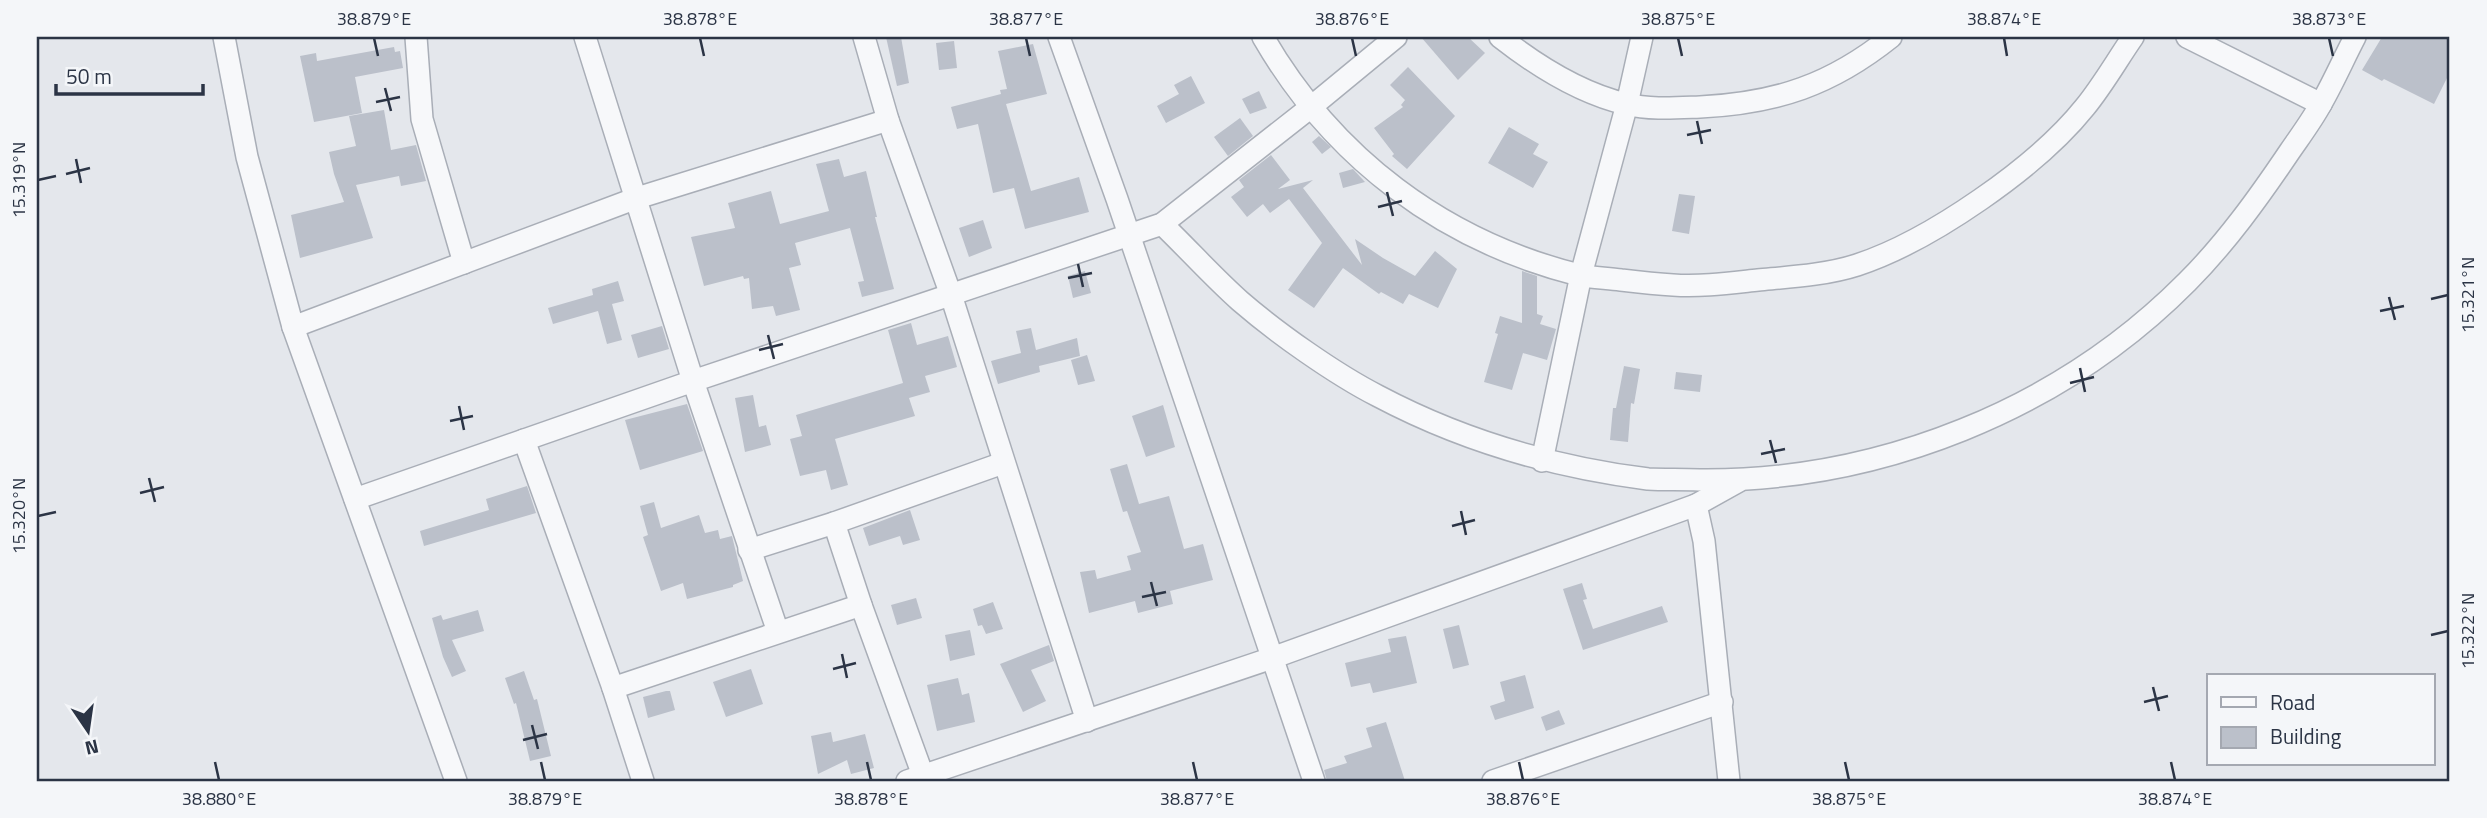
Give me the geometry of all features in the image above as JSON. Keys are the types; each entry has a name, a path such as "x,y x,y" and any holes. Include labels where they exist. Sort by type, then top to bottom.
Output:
{"street":[{"path":"224,37 247,157 293,327 456,781"},
{"path":"416,37 422,119 464,263"},
{"path":"585,37 693,381 778,632"},
{"path":"864,37 888,120 951,295 1087,721"},
{"path":"1059,37 1129,234 1314,781"},
{"path":"1263,37 1292,85 1340,139 1374,172 1420,207 1473,238 1531,261 1581,275 1675,286 1736,283 1855,266 1904,246 2001,184 2048,146 2084,108 2133,37"},
{"path":"355,499 693,381 1162,224 1396,37"},
{"path":"1500,37 1549,73 1627,104 1665,109 1732,105 1769,99 1834,76 1860,61 1891,37"},
{"path":"1542,461 1581,275 1627,104 1642,37"},
{"path":"2188,37 2321,104"},
{"path":"1162,224 1240,301 1304,350 1376,395 1454,432 1542,461 1651,479 1740,480 1828,470 1911,449 1984,421 2050,388 2122,339 2186,283 2238,224 2321,104 2355,37"},
{"path":"293,327 634,199 888,120"},
{"path":"524,440 613,688 643,781"},
{"path":"749,551 1003,463"},
{"path":"834,523 919,780 1272,658 1696,505 1740,480"},
{"path":"1696,505 1704,541 1729,781"},
{"path":"613,688 861,605"},
{"path":"1493,781 1515,778 1722,702"}],"building":[{"path":"886,37 901,37 909,83 897,86"},
{"path":"1421,37 1468,37 1485,53 1458,80"},
{"path":"2382,37 2450,37 2450,72 2434,104 2362,70"},
{"path":"954,41 957,68 939,70 936,43"},
{"path":"1033,44 1047,94 1006,104 1031,191 1079,177 1089,212 1025,229 1014,188 993,193 978,124 957,129 951,107 1001,94 1000,90 1007,89 998,51"},
{"path":"394,47 395,52 400,51 403,68 355,77 362,113 314,122 300,56 316,53 317,61"},
{"path":"1408,67 1455,116 1407,169 1392,156 1394,154 1374,128 1403,107 1401,105 1405,100 1390,85"},
{"path":"1191,76 1205,103 1166,123 1157,106 1179,94 1174,85"},
{"path":"1259,91 1267,108 1250,114 1242,99"},
{"path":"384,110 391,150 416,145 426,181 401,186 399,176 356,185 373,238 300,258 291,215 344,202 329,152 356,146 349,116"},
{"path":"1240,118 1253,136 1228,156 1214,137"},
{"path":"1509,127 1539,144 1533,154 1548,162 1533,188 1488,163"},
{"path":"1319,136 1331,147 1322,154 1312,142"},
{"path":"1271,155 1290,180 1278,189 1313,180 1303,188 1362,265 1355,239 1415,276 1435,251 1457,269 1438,308 1409,294 1403,304 1381,292 1379,294 1343,268 1314,308 1288,290 1322,243 1289,199 1270,213 1263,204 1247,217 1231,197 1244,187 1239,180"},
{"path":"839,159 844,177 866,171 894,289 862,297 858,282 864,281 850,228 795,243 801,265 789,268 800,310 776,316 773,306 752,309 749,278 744,279 743,276 704,286 691,237 735,228 728,203 771,191 780,224 829,211 816,164"},
{"path":"1353,169 1365,182 1343,188 1339,173"},
{"path":"1679,194 1695,196 1689,234 1672,231"},
{"path":"983,220 992,248 969,257 959,228"},
{"path":"1085,271 1091,293 1073,298 1068,276"},
{"path":"1522,271 1537,276 1537,314 1543,316 1540,324 1556,329 1547,360 1523,353 1512,390 1484,382 1498,334 1495,333 1500,316 1522,323"},
{"path":"618,281 624,301 612,304 622,340 607,344 598,311 553,324 548,308 593,295 592,289"},
{"path":"911,323 917,345 948,336 957,367 925,376 930,392 909,398 915,416 835,439 848,485 831,490 826,470 800,476 790,439 802,436 796,415 903,383 888,330"},
{"path":"662,326 669,349 638,358 631,335"},
{"path":"1031,328 1036,350 1077,338 1080,356 1039,366 1040,372 998,384 991,361 1021,353 1016,331"},
{"path":"1087,355 1095,381 1078,385 1071,360"},
{"path":"1624,366 1640,369 1634,404 1631,403 1628,442 1610,440 1613,408 1616,408"},
{"path":"1676,372 1702,375 1700,392 1674,389"},
{"path":"753,395 759,427 766,425 771,445 745,452 735,398"},
{"path":"687,404 703,451 640,470 625,420"},
{"path":"1163,405 1175,447 1146,457 1132,416"},
{"path":"1127,464 1139,504 1169,496 1184,549 1203,544 1213,580 1170,591 1173,604 1138,613 1135,601 1089,613 1080,572 1095,570 1097,579 1131,570 1127,556 1141,552 1127,511 1123,512 1110,469"},
{"path":"527,486 536,513 424,546 420,531 489,510 486,499"},
{"path":"654,502 661,528 699,515 705,533 718,530 720,539 732,536 743,581 733,587 687,599 683,583 661,591 643,537 648,535 640,506"},
{"path":"910,510 920,540 903,545 900,536 869,546 863,528"},
{"path":"1582,583 1587,599 1583,600 1593,629 1662,606 1668,622 1583,650 1563,589"},
{"path":"916,598 922,618 897,625 891,605"},
{"path":"993,602 1003,629 986,634 982,625 978,626 973,609"},
{"path":"478,610 484,631 452,640 466,671 452,677 443,657 432,618 441,615 443,620"},
{"path":"1459,625 1469,665 1453,669 1443,629"},
{"path":"970,630 975,655 950,661 945,635"},
{"path":"1406,636 1417,683 1373,693 1370,683 1351,687 1345,663 1391,652 1388,639"},
{"path":"1049,645 1054,661 1031,670 1046,701 1023,712 1000,664"},
{"path":"751,669 763,704 726,717 713,682"},
{"path":"524,671 534,700 537,699 551,756 530,761 516,703 514,704 505,678"},
{"path":"1525,675 1534,708 1495,720 1490,706 1505,701 1500,682"},
{"path":"958,678 962,695 969,693 975,722 937,731 927,685"},
{"path":"670,691 675,710 648,718 643,697"},
{"path":"1559,710 1565,724 1546,731 1541,717"},
{"path":"1386,722 1405,781 1327,781 1324,770 1347,763 1344,756 1372,747 1366,728"},
{"path":"831,732 833,742 865,734 874,768 851,774 847,760 818,774 811,736"}]}
